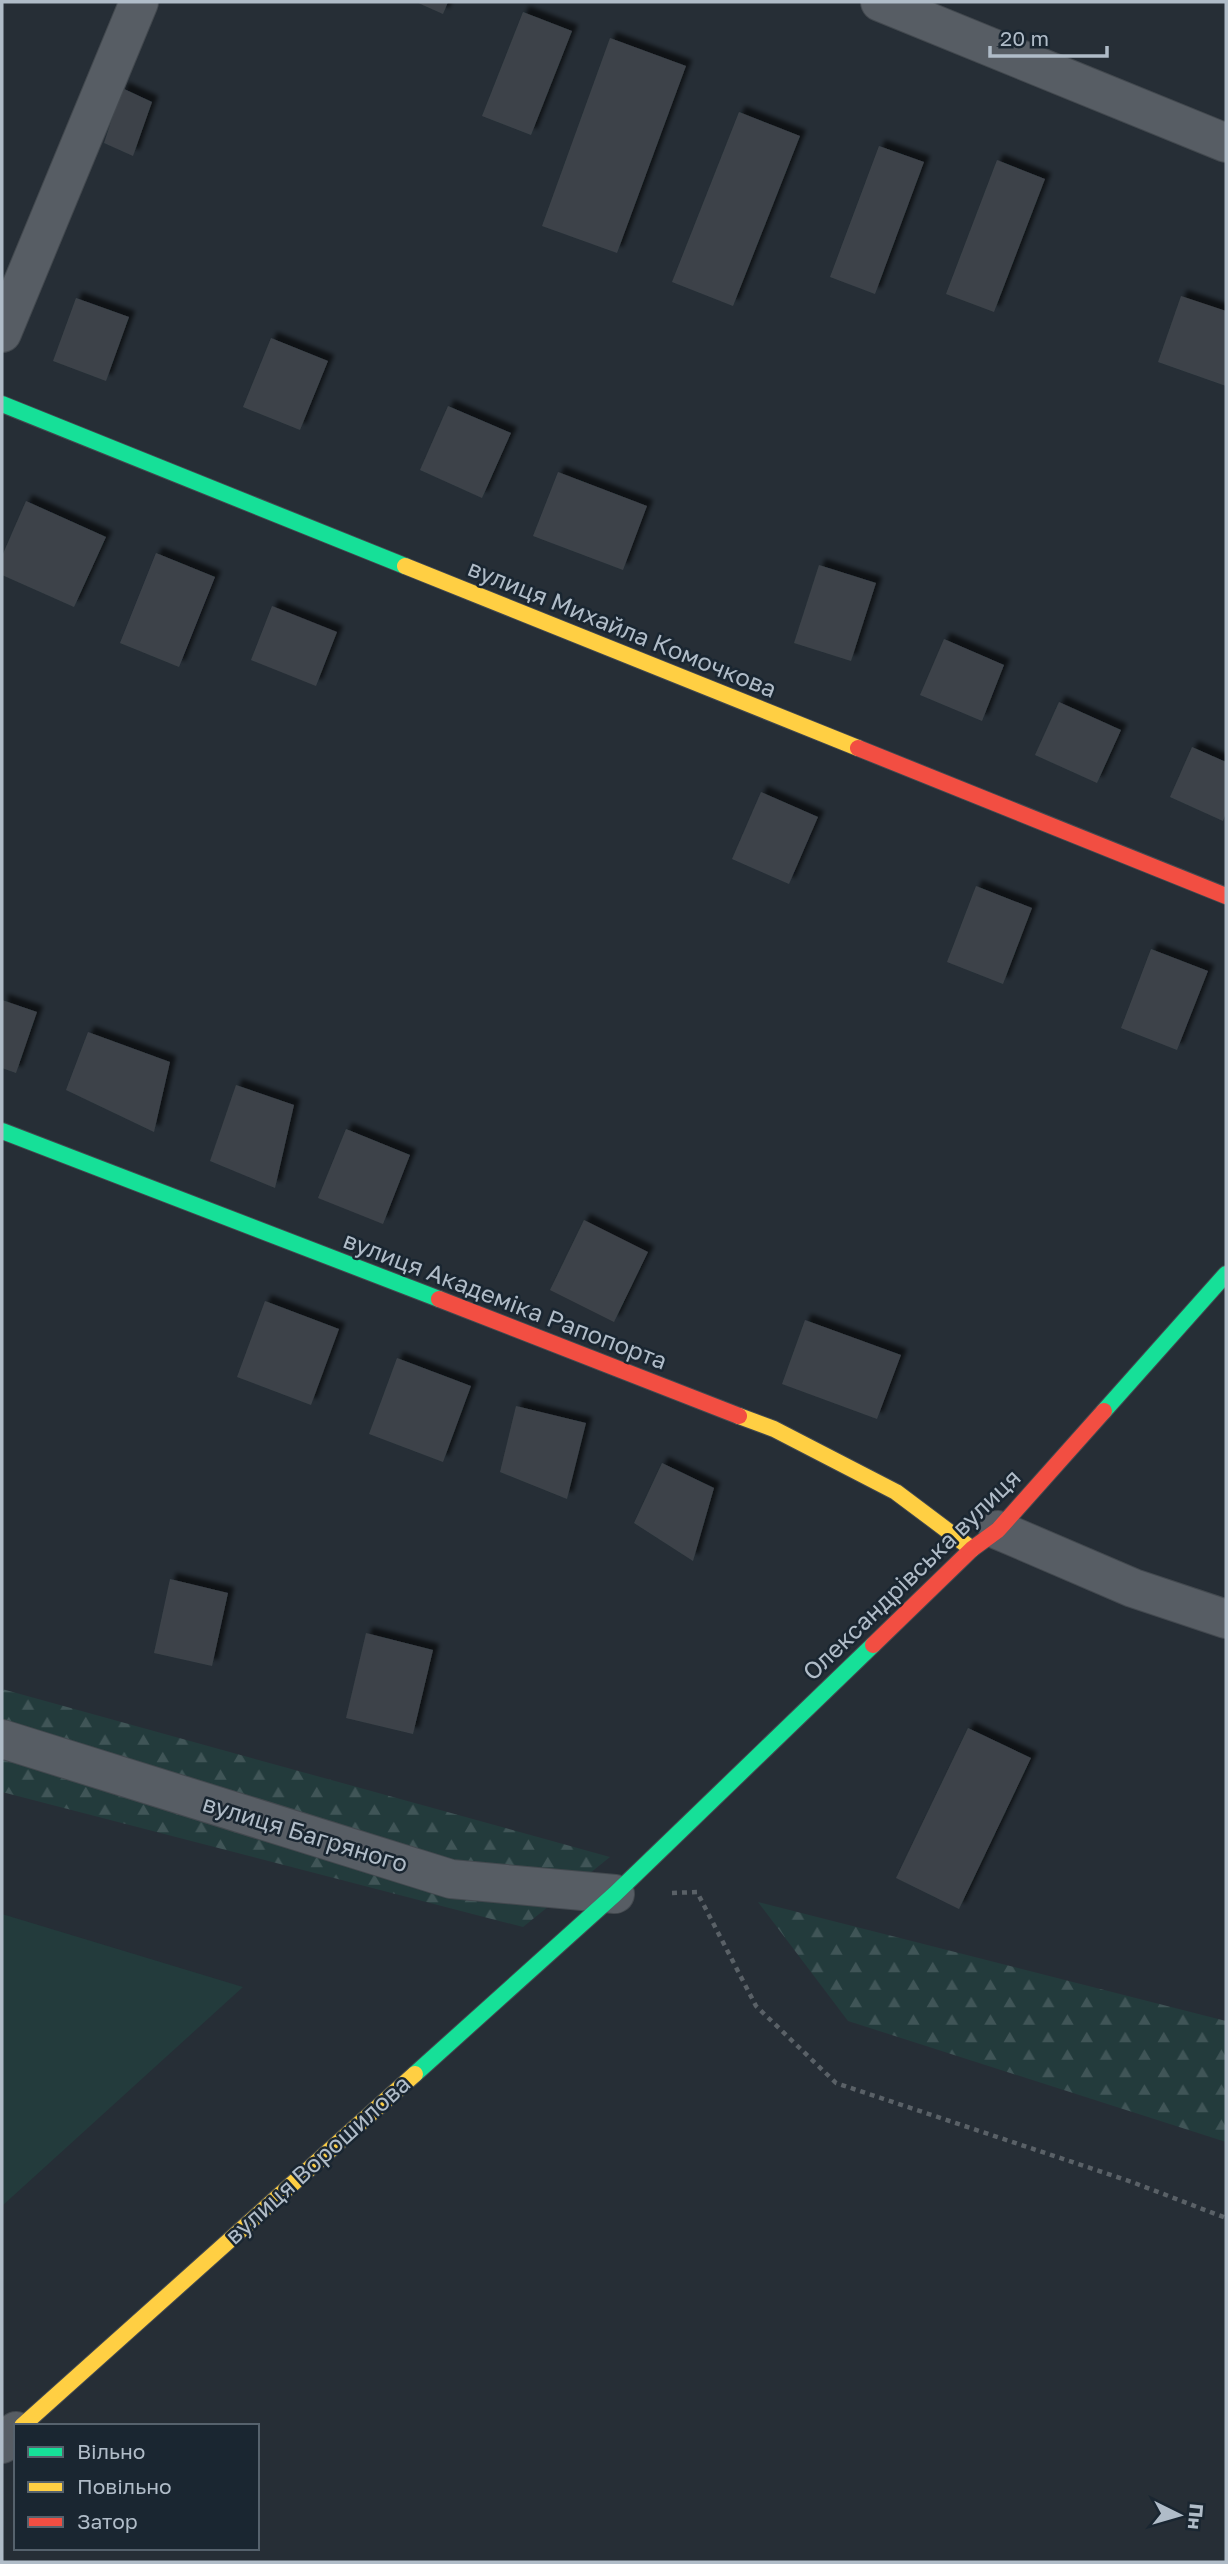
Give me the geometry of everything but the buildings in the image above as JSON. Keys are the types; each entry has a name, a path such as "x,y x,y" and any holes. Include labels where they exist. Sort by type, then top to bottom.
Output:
{"street":[{"path":"2,333 139,2"},
{"path":"880,2 1226,143"},
{"name":"вулиця Михайла Комочкова","path":"2,404 1226,896"},
{"name":"вулиця Академіка Рапопорта","path":"2,1131 774,1429 985,1540"},
{"name":"Олександрівська вулиця","path":"615,1894 985,1540 1226,1274"},
{"path":"985,1540 1226,1619"},
{"name":"вулиця Багряного","path":"2,1739 451,1879 615,1894"},
{"name":"вулиця Ворошилова","path":"24,2424 615,1894"}],"path":[{"path":"615,1894 697,1892 756,2006 836,2083 1132,2182 1226,2218"}],"green space":[{"path":"2,1689 610,1857 523,1927 2,1792"},
{"path":"758,1902 1226,2021 1226,2142 848,2021"},
{"path":"2,1914 243,1987 2,2206"}],"traffic: fast":[{"path":"2,404 405,566"},
{"path":"2,1131 439,1299"},
{"path":"1104,1411 1226,1274"},
{"path":"415,2074 615,1894 873,1645"}],"traffic: slow":[{"path":"405,566 858,748"},
{"path":"739,1416 774,1429 896,1492 972,1549"},
{"path":"24,2424 415,2074"}],"traffic: jam":[{"path":"858,748 1226,896"},
{"path":"439,1299 739,1416"},
{"path":"873,1645 972,1549 998,1530 1104,1411"}]}
